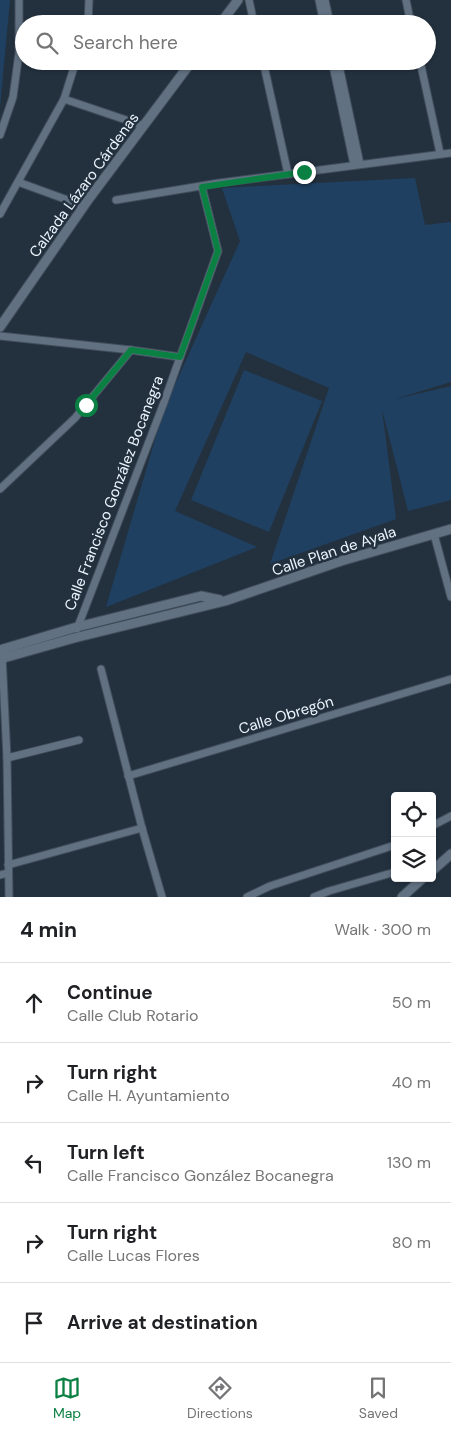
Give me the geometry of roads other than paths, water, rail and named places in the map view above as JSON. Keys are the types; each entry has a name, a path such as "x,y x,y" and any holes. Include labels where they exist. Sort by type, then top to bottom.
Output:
{"street":[{"path":"19,0 19,15"},
{"path":"88,15 89,0"},
{"path":"227,15 238,0"},
{"path":"249,0 252,15"},
{"path":"319,0 322,15"},
{"path":"326,0 328,15"},
{"path":"406,0 409,15"},
{"path":"0,135 13,97 16,70"},
{"path":"0,214 64,99 73,70"},
{"name":"Calzada Lázaro Cárdenas","path":"0,327 84,206 185,70"},
{"path":"265,70 288,174"},
{"path":"334,70 357,164"},
{"path":"340,70 357,164"},
{"path":"422,70 440,153"},
{"path":"64,99 144,126"},
{"path":"116,200 451,152"},
{"path":"18,182 84,206"},
{"name":"Calle Francisco González Bocanegra","path":"74,638 218,251 202,187"},
{"path":"0,336 180,357"},
{"path":"0,489 75,418 131,350"},
{"name":"Calle Plan de Ayala","path":"1,654 226,601 341,561 451,529"},
{"path":"434,534 451,598"},
{"path":"9,897 4,776 7,758 1,654 77,627 200,596 226,601"},
{"path":"101,669 128,776 162,897"},
{"name":"Calle Obregón","path":"128,776 451,679"},
{"path":"7,758 79,740"},
{"path":"436,824 451,816"},
{"path":"0,875 8,869 142,828"},
{"path":"247,897 270,886 391,846"},
{"path":"436,867 451,854"},
{"path":"314,897 391,873"},
{"path":"402,897 419,882"}]}
